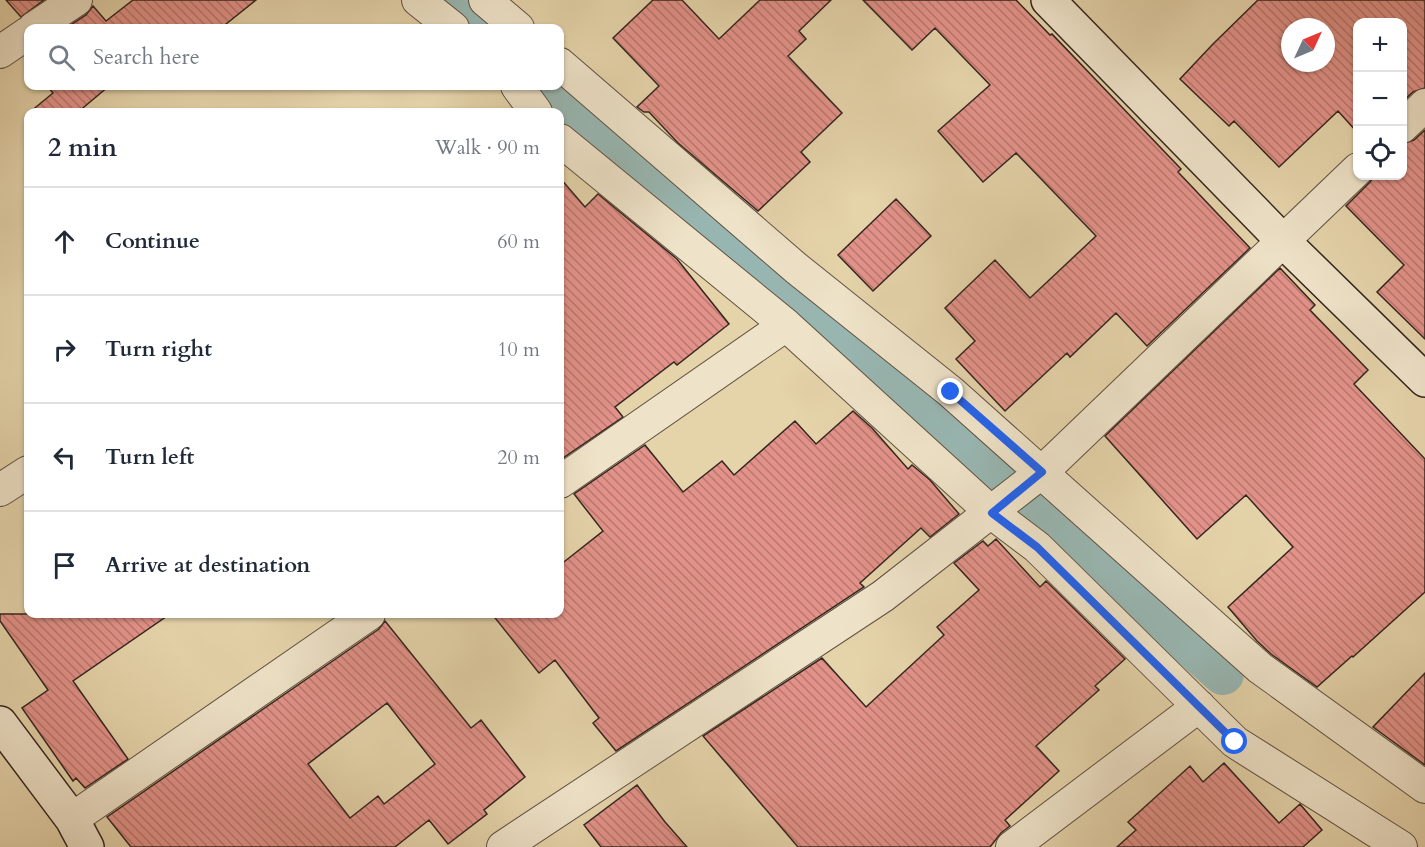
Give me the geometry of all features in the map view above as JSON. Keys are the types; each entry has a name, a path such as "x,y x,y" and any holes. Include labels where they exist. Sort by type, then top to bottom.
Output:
{"street":[{"path":"40,24 76,0"},
{"path":"418,0 448,24"},
{"path":"485,0 513,24"},
{"path":"1048,0 1281,240 1425,380"},
{"path":"0,52 24,36"},
{"path":"564,67 796,268 951,392 1260,668 1425,787"},
{"path":"520,90 533,108"},
{"path":"1403,126 1425,105"},
{"path":"564,143 786,325 992,513 1037,547 1235,742 1401,847"},
{"path":"503,847 883,596 992,513 1042,472 1165,356 1281,240 1353,174"},
{"path":"564,479 786,325"},
{"path":"0,490 24,475"},
{"path":"72,819 363,618"},
{"path":"1012,847 1199,706"},
{"path":"0,723 72,819 87,847"}],"building":[{"path":"6,0 44,0 21,17"},
{"path":"133,0 256,0 226,24 72,24 86,15 93,6 106,21"},
{"path":"653,0 682,0 719,39 760,0 831,0 799,31 806,39 788,56 842,113 801,152 810,162 758,211 678,143 649,112 644,112 637,107 659,86 613,38"},
{"path":"863,0 1016,0 1050,35 1052,34 1181,169 1178,172 1250,248 1147,346 1116,313 1070,357 1067,353 1005,411 956,359 975,341 945,308 995,260 1030,298 1096,236 1016,153 983,182 938,131 990,85 935,28 912,50"},
{"path":"1258,0 1425,0 1425,88 1413,92 1407,97 1407,18 1353,18 1353,128 1338,111 1279,167 1234,121 1229,126 1180,79"},
{"path":"50,90 104,90 83,108 35,108 53,93"},
{"path":"1425,130 1425,339 1377,292 1404,265 1346,206 1371,180 1407,180 1407,142 1414,140"},
{"path":"564,183 585,207 598,194 677,259 729,324 677,365 674,362 615,407 623,417 564,457"},
{"path":"896,199 931,236 873,291 838,255"},
{"path":"1280,268 1315,305 1310,310 1368,370 1354,384 1425,459 1425,592 1317,687 1271,654 1228,607 1293,547 1246,495 1197,539 1105,436"},
{"path":"853,411 872,428 908,469 912,465 930,480 959,514 930,537 921,528 860,583 864,587 616,751 593,723 599,718 555,660 539,673 495,618 564,618 564,562 603,531 574,494 645,445 683,492 722,461 734,475 795,421 816,444"},
{"path":"996,539 1040,587 1046,581 1125,659 1095,686 1099,690 1036,746 1059,771 1005,820 1010,826 990,847 798,847 703,736 822,658 866,707 944,635 937,627 979,590 954,563 983,541 988,546"},
{"path":"0,614 24,614 24,618 164,618 73,681 128,759 85,788 76,778 73,781 22,708 48,690 0,621"},
{"path":"385,621 471,728 481,720 525,777 484,810 487,814 448,844 429,820 395,847 131,847 107,817 379,629","holes":["387,703 435,764 384,804 378,796 350,818 308,764"]},
{"path":"1425,673 1425,765 1373,727"},
{"path":"1224,763 1279,823 1300,804 1322,830 1303,847 1117,847 1136,830 1128,822 1190,766 1203,782"},
{"path":"637,785 687,847 601,847 584,825"}],"waterway":[{"path":"449,0 476,24"},
{"path":"545,90 946,431 1223,674"}],"route":[{"path":"951,392 1042,472 992,513 1037,547 1235,742"}]}
